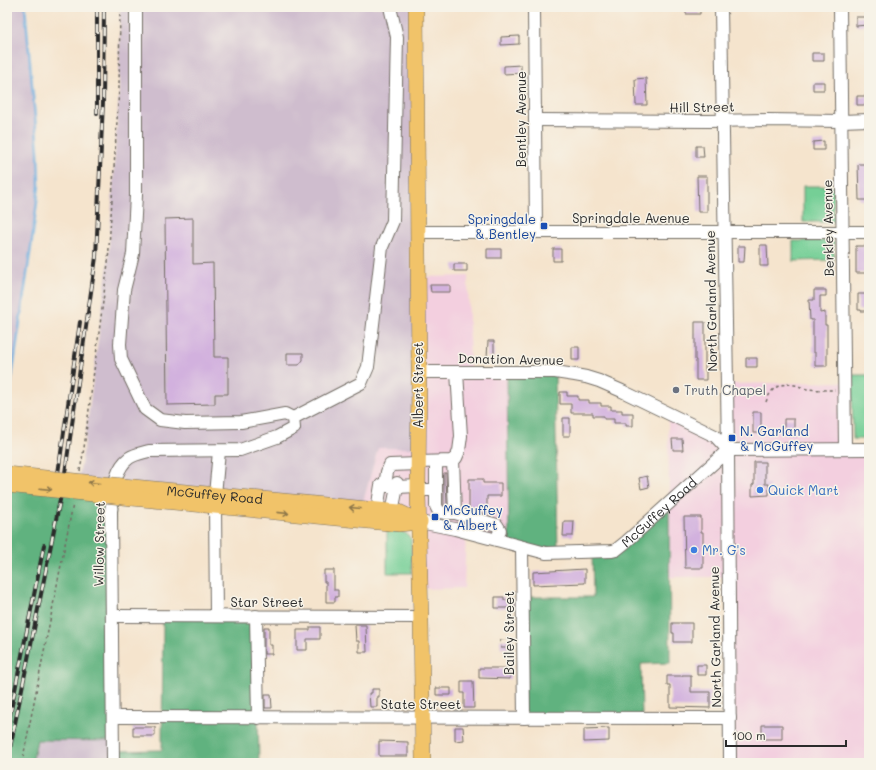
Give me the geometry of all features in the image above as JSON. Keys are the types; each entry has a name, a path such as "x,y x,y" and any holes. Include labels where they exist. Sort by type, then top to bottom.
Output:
{"main road":[{"name":"Albert Street","path":"416,7 419,372 407,475 420,522 423,763"},
{"name":"McGuffey Road","path":"7,474 133,492"},
{"name":"McGuffey Road","path":"7,485 133,492 215,500 399,524 420,522"},
{"name":"McGuffey Road","path":"215,500 386,505 420,522"}],"street":[{"path":"136,7 136,195 132,254 124,290 120,344 121,359 145,408 160,420 185,423 240,422 285,414 293,418 362,383 368,367 382,247 393,221 397,37 390,7"},
{"name":"Bentley Avenue","path":"534,7 536,232"},
{"name":"North Garland Avenue","path":"721,7 728,450 730,763"},
{"name":"Berkley Avenue","path":"840,7 845,449"},
{"name":"Hill Street","path":"535,120 869,120"},
{"name":"Springdale Avenue","path":"418,232 869,232"},
{"name":"Donation Avenue","path":"419,372 555,372 586,377 622,391 715,436 728,450"},
{"path":"386,505 381,485 385,486 436,462 451,461 456,458 459,451 461,436 457,372"},
{"name":"Willow Street","path":"113,763 111,511 116,475 122,465 129,458 150,451 240,450 277,437 294,428 293,418"},
{"path":"728,450 869,449"},
{"path":"216,616 215,500 219,450"},
{"name":"McGuffey Road","path":"420,522 462,531 546,554 612,551 616,550 669,504 728,450"},
{"path":"453,460 455,514 462,531"},
{"path":"436,462 436,506 439,512 455,514 497,525 500,530 497,540"},
{"path":"385,486 387,472 407,475 436,490"},
{"path":"386,505 407,475"},
{"path":"442,526 455,514"},
{"name":"Bailey Street","path":"522,547 524,718"},
{"name":"Star Street","path":"112,616 421,617"},
{"path":"256,616 258,718"},
{"name":"State Street","path":"113,717 730,718"}],"path":[{"path":"79,474 84,448 108,263 119,88 120,7"},
{"path":"766,402 772,389 786,385 812,390 845,390"},
{"path":"22,763 74,504"}],"shaded area":[{"path":"7,7 25,7 38,151 39,185 7,411"},
{"path":"120,7 416,7 419,448 378,448 361,509 78,481 84,448 108,263 119,89"},
{"path":"468,276 470,372 507,372 509,544 466,532 464,588 421,589 420,522 361,509 378,448 418,448 418,277"},
{"path":"844,382 845,449 869,449 869,763 730,763 728,577 670,577 668,413 727,449 727,384"},
{"path":"36,740 113,741 113,763 32,763"}],"green space":[{"path":"803,186 833,186 834,222 803,222"},
{"path":"793,241 834,241 834,260 793,261"},
{"path":"507,372 555,372 558,554 509,544"},
{"path":"852,375 869,375 869,439 853,439"},
{"path":"7,475 115,485 113,741 37,740 32,763 7,763"},
{"path":"669,504 670,663 641,664 642,718 524,718 523,597 593,597 592,552 612,551"},
{"path":"387,530 404,532 411,539 412,573 387,573"},
{"path":"163,616 256,616 259,763 113,763 113,751 162,750"}],"building":[{"path":"700,7 700,14 686,14 686,8"},
{"path":"856,17 867,17 867,25 856,26"},
{"path":"519,36 519,44 501,45 501,37"},
{"path":"812,53 824,53 824,61 812,61"},
{"path":"521,65 521,73 504,74 504,66"},
{"path":"646,78 647,105 636,105 635,79"},
{"path":"813,82 824,82 824,90 813,90"},
{"path":"857,96 868,96 868,105 857,105"},
{"path":"824,141 824,150 813,150 813,142"},
{"path":"696,146 703,146 704,157 696,157"},
{"path":"858,164 869,164 869,200 859,200"},
{"path":"697,176 707,176 707,212 698,212"},
{"path":"193,218 193,264 213,263 214,357 228,357 228,394 215,394 215,404 167,405 165,219"},
{"path":"760,245 767,245 768,266 760,266"},
{"path":"738,246 745,246 744,262 738,262"},
{"path":"856,246 869,246 869,273 856,273"},
{"path":"487,249 501,249 501,258 487,258"},
{"path":"553,249 561,249 561,261 553,261"},
{"path":"454,264 467,264 467,271 454,271"},
{"path":"430,285 450,285 450,292 431,292"},
{"path":"814,290 826,290 826,296 820,296 820,313 825,312 825,325 827,325 827,366 815,366 815,352 813,352 813,320 810,320 809,300 814,300"},
{"path":"858,294 869,294 869,311 858,310"},
{"path":"695,322 705,322 706,380 696,380"},
{"path":"488,341 494,341 494,357 487,357"},
{"path":"572,347 579,347 579,360 572,360"},
{"path":"287,353 303,353 303,360 299,365 287,365"},
{"path":"746,358 757,358 757,367 746,367"},
{"path":"560,392 567,392 567,396 578,396 578,400 589,400 589,403 601,403 601,406 611,406 611,410 622,410 622,413 633,413 633,426 626,426 626,423 614,423 614,419 604,419 604,416 593,416 593,413 571,413 571,404 560,404"},
{"path":"753,412 761,412 761,433 753,433"},
{"path":"563,418 570,418 570,436 563,436"},
{"path":"784,419 794,419 794,434 785,434"},
{"path":"672,439 682,439 683,450 673,450"},
{"path":"754,462 765,462 765,484 769,484 769,495 752,496 752,485 754,484"},
{"path":"444,473 446,473 447,506 444,505"},
{"path":"647,476 649,487 641,489 639,478"},
{"path":"469,479 483,479 483,483 501,483 501,496 487,496 487,514 469,509"},
{"name":"Mr. G's","path":"684,517 701,517 701,532 703,532 703,568 685,568"},
{"path":"564,521 574,521 573,536 563,536"},
{"path":"585,569 585,583 533,585 533,572"},
{"path":"324,570 334,570 334,590 338,590 338,597 335,597 335,602 326,602 326,582 324,582"},
{"path":"495,597 504,597 504,600 514,600 514,608 495,608"},
{"path":"672,623 692,623 692,642 674,642"},
{"path":"355,625 366,625 367,652 359,652 359,641 356,641"},
{"path":"264,627 269,627 269,645 272,645 272,654 264,654"},
{"path":"310,627 320,627 320,639 307,639 307,650 297,650 297,630 310,630"},
{"path":"512,639 512,648 501,648 500,640"},
{"path":"697,665 706,665 706,675 697,675"},
{"path":"479,668 510,668 510,679 479,678"},
{"path":"691,675 691,692 710,692 710,708 670,707 670,685 667,685 667,676"},
{"path":"461,681 473,681 474,708 464,708 464,693 461,693"},
{"path":"436,688 451,688 451,695 436,695"},
{"path":"372,689 379,689 377,707 370,707 369,693 372,693"},
{"path":"265,694 271,694 272,708 265,708"},
{"path":"762,725 782,725 782,739 762,739"},
{"path":"133,727 155,727 155,736 133,736"},
{"path":"455,727 463,727 464,740 455,741"},
{"path":"609,728 609,741 584,742 584,729"},
{"path":"379,741 408,742 408,756 379,756"}],"waterway":[{"path":"7,411 39,185 38,151 25,7"}],"railway":[{"path":"97,7 97,113"},
{"path":"7,763 64,480 96,257 103,102 104,7"},
{"path":"55,494 80,322"},
{"path":"7,730 44,545"}],"place":[{"name":"Springdale & Bentley","path":"544,226"},
{"name":"Truth Chapel","path":"676,390"},
{"name":"N. Garland & McGuffey","path":"732,438"},
{"name":"Quick Mart","path":"760,490"},
{"name":"McGuffey & Albert","path":"435,517"},
{"name":"Mr. G's","path":"694,550"}]}
